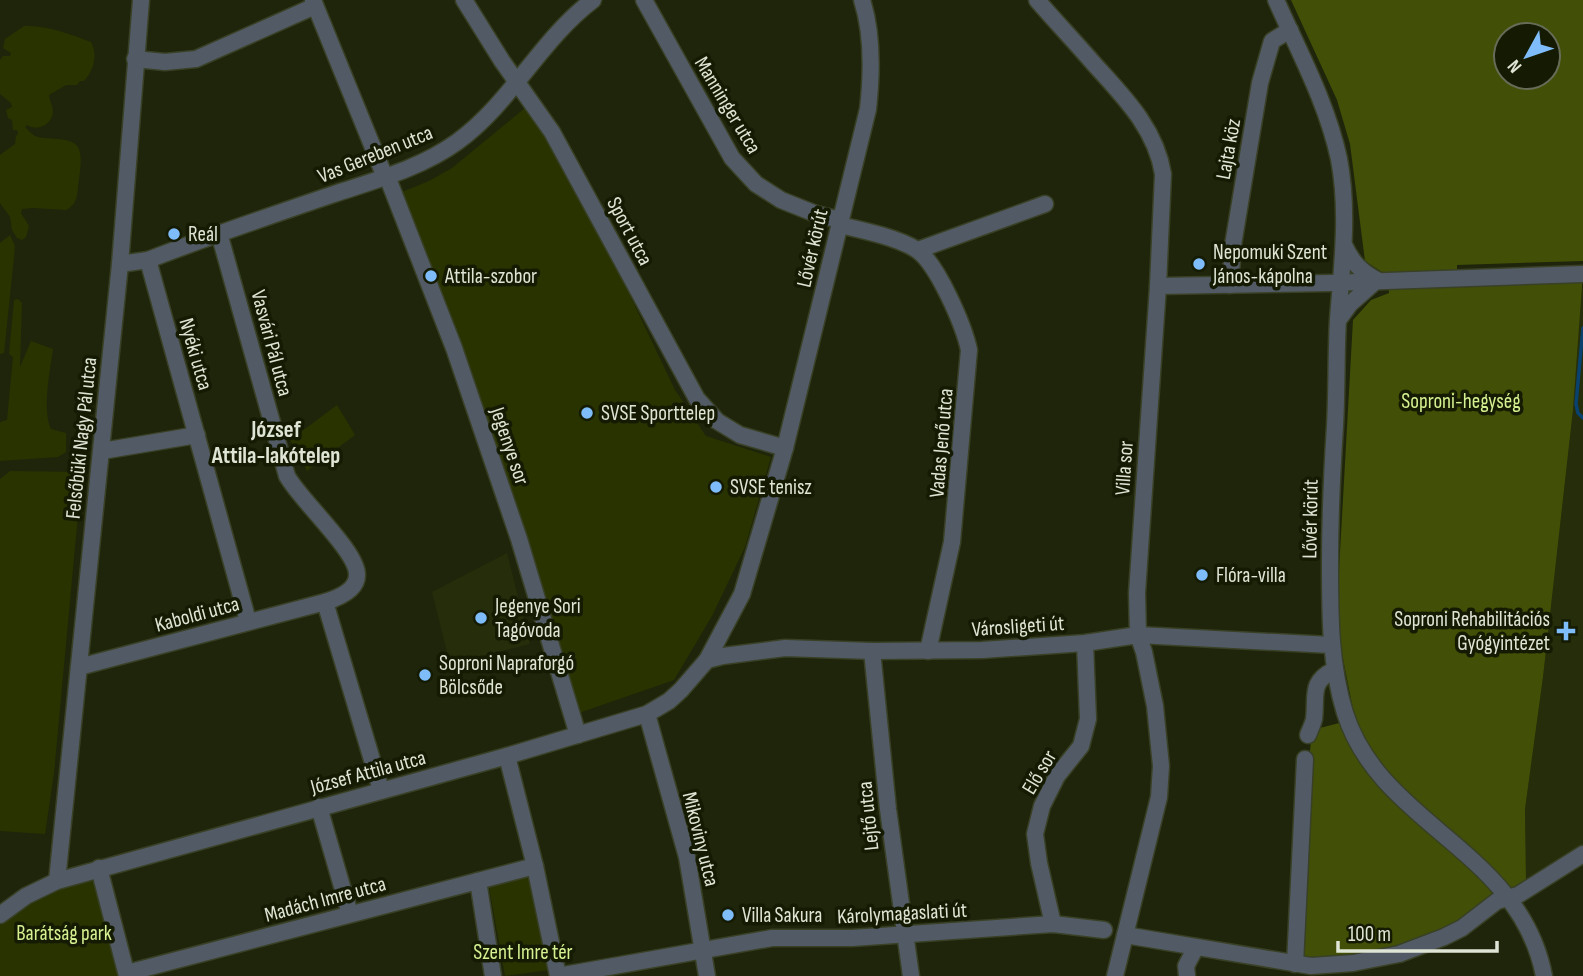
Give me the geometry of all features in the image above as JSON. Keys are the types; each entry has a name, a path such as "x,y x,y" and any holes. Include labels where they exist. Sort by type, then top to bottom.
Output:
{"street":[{"name":"Felsőbüki Nagy Pál utca","path":"57,881 120,264 141,0"},
{"name":"Sport utca","path":"464,0 558,143 697,399 716,421 740,435 785,448"},
{"name":"Vas Gereben utca","path":"120,264 148,260 431,158 474,129 553,37 593,0"},
{"name":"Manninger utca","path":"644,0 732,159 756,184 781,200 840,223"},
{"name":"Lővér körút","path":"647,714 669,701 707,660 742,594 785,448 861,141 871,82 869,35 862,0"},
{"name":"Villa sor","path":"1037,0 1124,97 1153,139 1163,174 1137,593 1138,635 1155,706 1161,766 1159,797 1115,976"},
{"name":"Lővér körút","path":"1276,0 1324,107 1339,159 1343,196 1342,282 1331,496 1331,645 1345,712 1353,736 1366,760 1386,784 1513,896 1544,976"},
{"path":"135,60 165,62 196,59 314,3"},
{"name":"Jegenye sor","path":"314,3 454,348 531,576 578,735"},
{"name":"Lajta köz","path":"1230,285 1233,245 1260,82 1272,41 1290,30"},
{"path":"840,223 918,250 1045,204"},
{"name":"Vasvári Pál utca","path":"219,233 287,476 295,490 351,555 358,572 354,584 347,592 325,602"},
{"path":"1343,244 1351,260 1361,271 1377,280"},
{"name":"Vadas Jenő utca","path":"918,250 935,270 965,332 969,350 952,542 928,651"},
{"name":"Nyéki utca","path":"148,260 248,621"},
{"path":"1158,286 1583,274"},
{"path":"1338,321 1350,304 1377,280"},
{"path":"102,452 197,435"},
{"path":"325,602 381,790"},
{"name":"Kaboldi utca","path":"79,667 325,602"},
{"name":"Városligeti út","path":"707,660 785,648 872,651 982,650 1085,643 1138,635 1331,645"},
{"name":"Elő sor","path":"1053,925 1035,834 1042,806 1057,776 1081,747 1088,719 1085,643"},
{"name":"Lejtő utca","path":"872,651 911,976"},
{"path":"1308,735 1314,719 1314,699 1318,683 1323,675 1335,670"},
{"path":"1314,719 1345,712"},
{"name":"József Attila utca","path":"57,881 507,756 647,714"},
{"name":"Mikoviny utca","path":"647,714 687,857 707,976"},
{"path":"507,756 535,866 558,976"},
{"path":"1295,964 1304,759"},
{"path":"319,807 349,914"},
{"path":"1125,935 1295,964 1339,965 1406,951 1444,937 1462,928 1497,901 1513,896 1583,855"},
{"name":"Madách Imre utca","path":"127,975 535,866"},
{"path":"99,868 127,975"},
{"path":"478,880 493,976"},
{"path":"0,915 26,896 57,881"},
{"name":"Károlymagaslati út","path":"558,976 772,938 852,938 1053,925 1104,930"},
{"path":"1187,976 1186,966 1196,947"}],"shaded area":[{"name":"Soproni Rehabilitációs Gyógyintézet","path":"1581,288 1583,848 1526,882 1525,809 1543,677 1573,410"},
{"name":"Jegenye Sori Tagóvoda","path":"507,553 530,644 450,664 432,592"}],"green space":[{"name":"Soproni-hegység","path":"1291,0 1583,0 1583,261 1457,265 1457,275 1583,272 1573,410 1543,677 1525,809 1526,882 1484,908 1406,949 1299,962 1312,730 1355,719 1336,624 1353,320 1371,300 1389,293 1388,276 1365,261 1350,144 1337,100"},
{"path":"24,26 67,33 91,42 94,57 84,81 77,85 66,85 49,95 53,111 50,121 37,128 27,125 25,127 38,137 72,142 79,149 81,163 77,195 69,208 22,209 21,213 29,226 26,237 22,240 17,238 12,230 10,217 0,203 0,155 15,144 18,134 17,130 13,130 12,120 8,118 6,110 12,107 11,103 0,94 0,60 11,53 3,48 5,39"},
{"name":"SVSE Sporttelep","path":"525,108 547,138 615,264 675,390 706,436 771,457 745,547 712,616 674,680 576,714 525,532 461,350 397,194 452,168"},
{"path":"10,235 15,246 4,353 0,354 0,243"},
{"path":"18,299 22,303 20,367 31,341 53,349 48,390 48,421 51,429 66,433 66,452 58,457 0,461 0,422 7,420 13,357 9,354 14,300"},
{"path":"337,405 355,435 307,471 290,440"},
{"path":"10,471 82,472 54,773 45,834 0,831 0,479"},
{"name":"Szent Imre tér","path":"529,876 549,970 505,976 489,887"},
{"name":"Barátság park","path":"91,880 101,894 119,976 0,976 0,925 42,895 66,885"}],"waterway":[{"path":"1583,328 1576,404 1578,413 1583,418"}],"place":[{"name":"Reál","path":"174,234"},
{"name":"Nepomuki Szent János-kápolna","path":"1199,264"},
{"name":"Attila-szobor","path":"431,276"},
{"name":"SVSE Sporttelep","path":"587,413"},
{"name":"SVSE tenisz","path":"716,487"},
{"name":"Flóra-villa","path":"1202,575"},
{"name":"Jegenye Sori Tagóvoda","path":"481,618"},
{"name":"Soproni Rehabilitációs Gyógyintézet","path":"1566,631"},
{"name":"Soproni Napraforgó Bölcsőde","path":"425,675"},
{"name":"Villa Sakura","path":"728,915"}],"district":[{"name":"József Attila-lakótelep","path":"276,442"}]}
